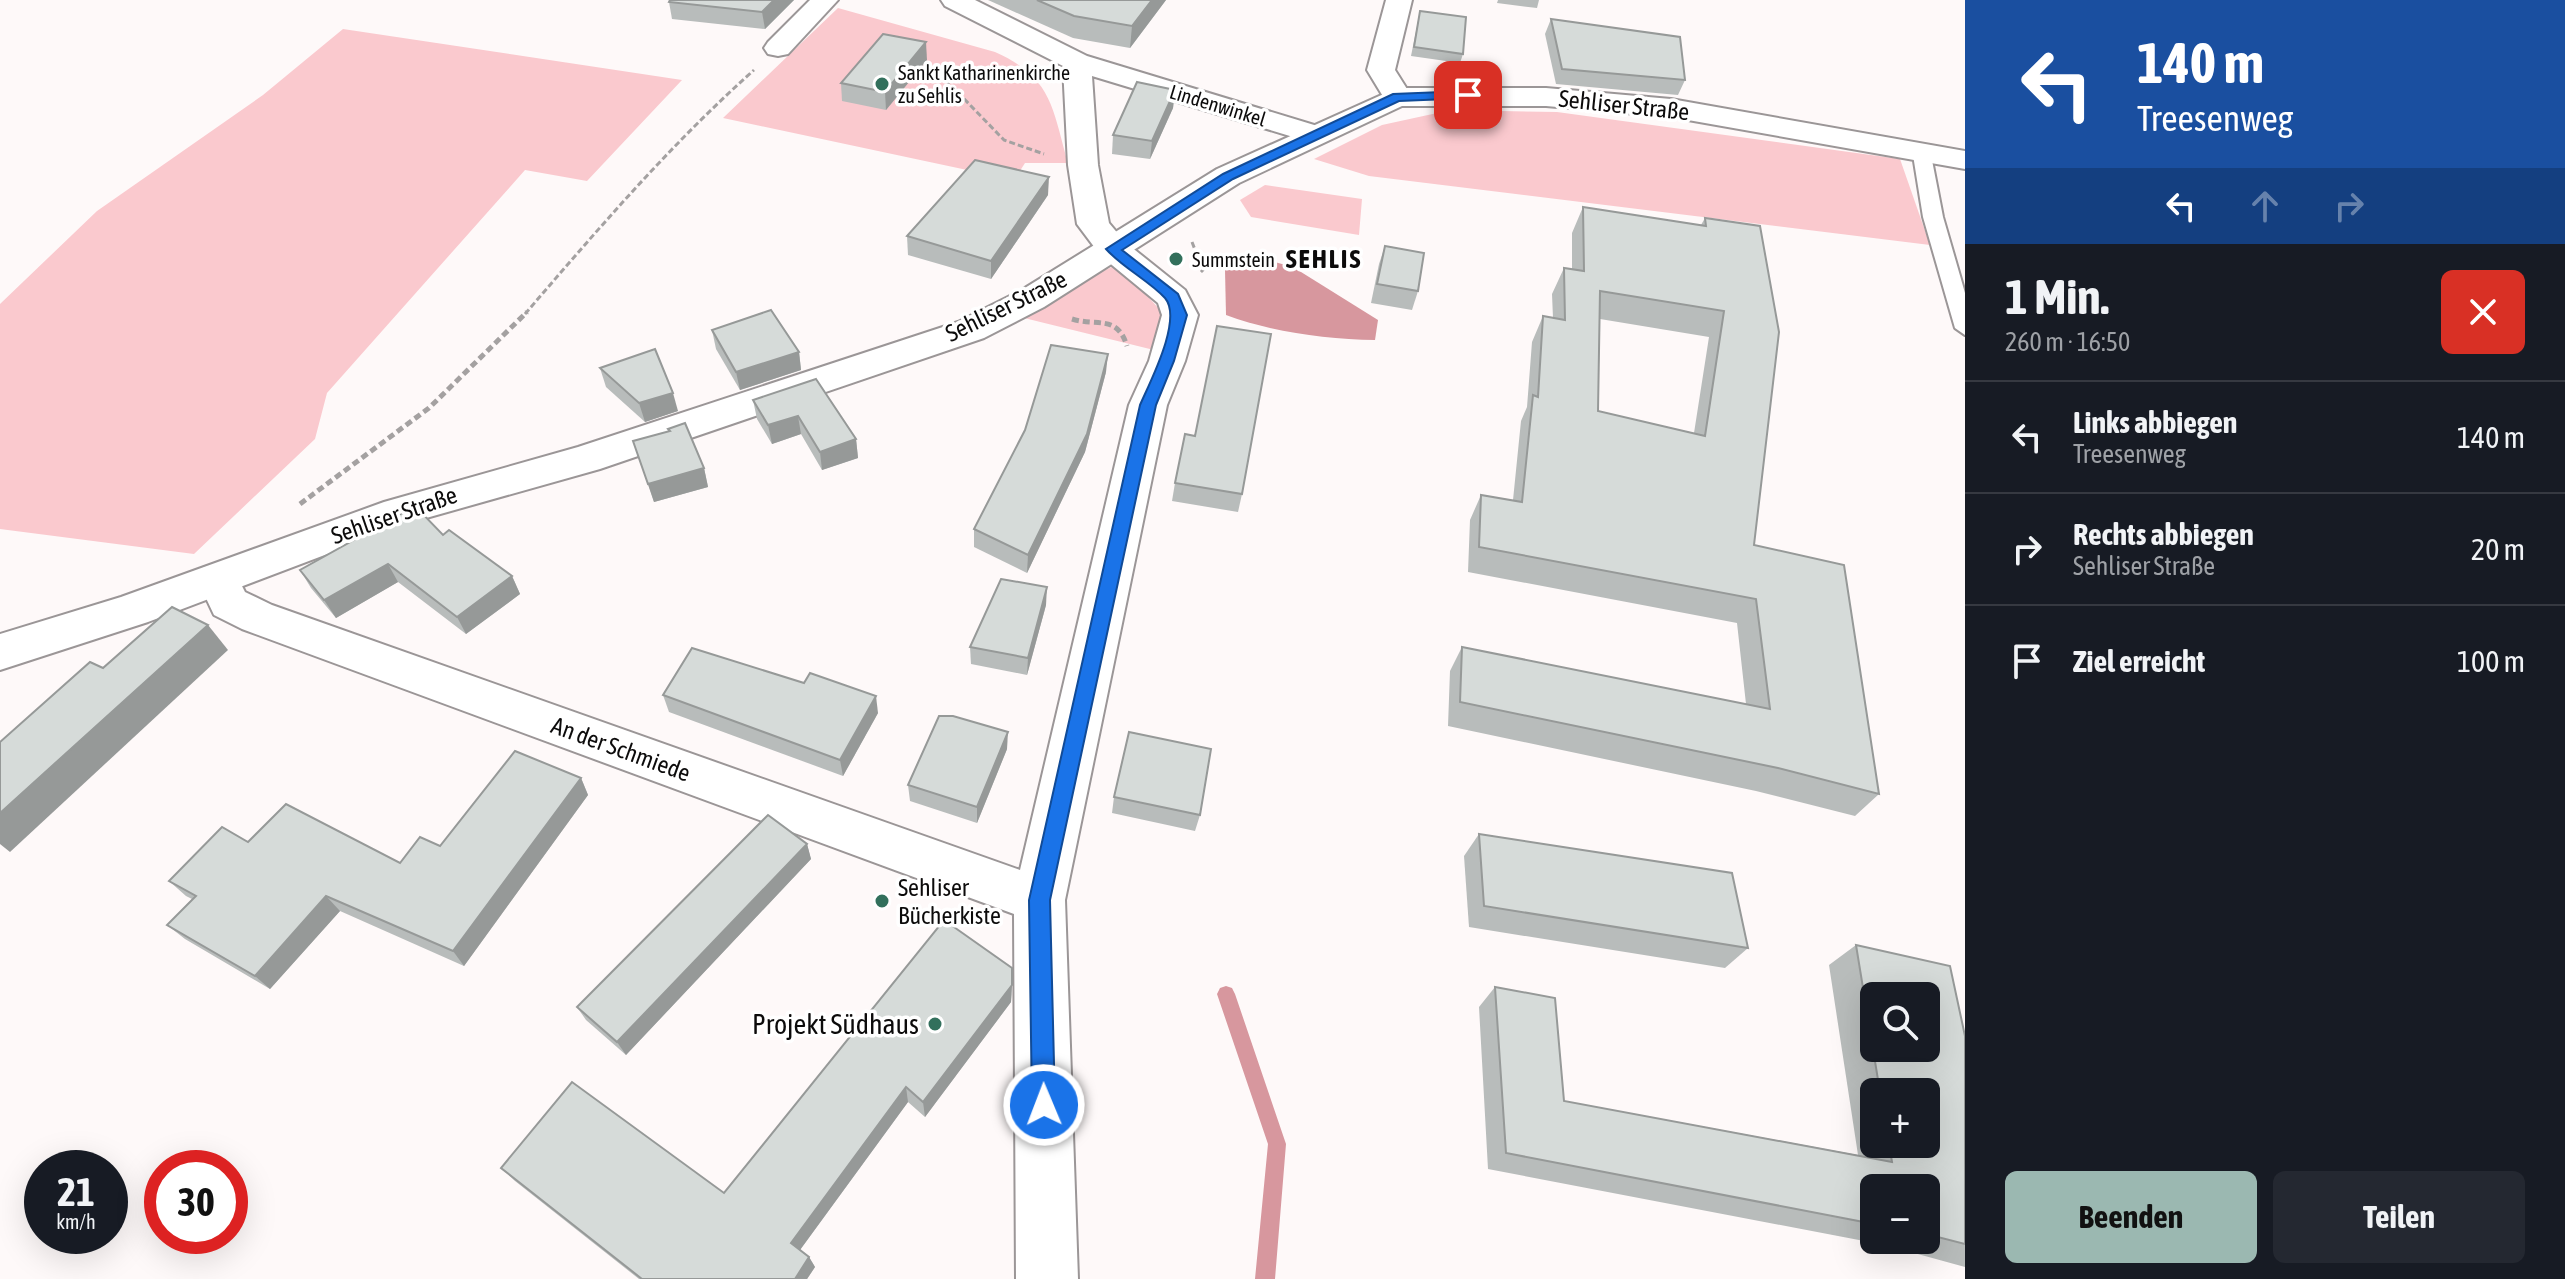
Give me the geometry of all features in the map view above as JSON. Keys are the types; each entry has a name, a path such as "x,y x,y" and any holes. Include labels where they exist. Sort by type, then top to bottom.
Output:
{"street":[{"path":"778,48 825,0"},
{"name":"Lindenwinkel","path":"954,0 1077,62 1313,134"},
{"path":"1397,97 1381,70 1399,0"},
{"path":"1047,1279 1039,900 1148,405 1167,361 1180,315 1173,298 1113,249 1093,224 1083,165 1077,62"},
{"name":"Sehliser Straße","path":"0,652 133,610 398,512 586,459 971,330 1032,299 1228,176 1397,97 1442,94 1546,97 1655,107 1965,160"},
{"name":"An der Schmiede","path":"218,579 229,603 257,617 1039,900"}],"lane":[{"path":"1922,155 1933,217 1965,328"}],"path":[{"path":"291,511 429,408 515,326 607,219 708,111 778,48"},
{"path":"922,67 939,73 1004,140 1083,165"},
{"path":"1173,298 1203,270 1178,209"},
{"path":"1032,299 1078,322 1117,324 1124,332 1128,350 1167,361"}],"shaded area":[{"path":"838,8 995,52 1014,62 1029,73 1047,97 1068,163 1025,163 1014,180 723,118"},
{"path":"343,29 682,80 587,181 525,170 327,393 315,439 194,554 0,529 0,304 97,211 263,95"},
{"path":"1451,110 1557,112 1900,159 1930,245 1369,176 1314,159 1382,125"},
{"path":"1265,185 1362,199 1359,235 1251,217 1240,200"},
{"path":"1248,255 1293,267 1378,320 1375,340 1299,334 1226,315 1225,270"},
{"path":"1118,264 1162,312 1158,351 1012,315"}],"building":[{"path":"670,0 774,0 762,12"},
{"path":"1037,0 1152,0 1132,26 1074,16"},
{"path":"1420,11 1466,17 1463,54 1414,47"},
{"path":"1551,19 1680,37 1685,80 1562,69"},
{"path":"883,34 926,42 885,92 841,83"},
{"path":"1137,82 1175,90 1152,141 1113,135"},
{"path":"975,160 1049,177 991,261 907,236"},
{"path":"1583,207 1706,226 1705,218 1760,226 1779,332 1754,545 1844,565 1879,794 1778,768 1460,702 1462,647 1770,709 1756,599 1479,547 1481,495 1522,502 1533,395 1538,397 1543,316 1565,320 1564,268 1584,271","holes":["1600,291 1724,311 1705,436 1598,411"]},
{"path":"1385,246 1424,253 1418,291 1377,284"},
{"path":"771,310 799,352 736,372 712,330"},
{"path":"1217,326 1271,334 1242,494 1175,483 1185,434 1195,436"},
{"path":"1051,345 1108,354 1087,434 1028,555 974,529 1025,430"},
{"path":"655,349 673,393 639,403 600,368"},
{"path":"816,379 856,439 820,452 798,416 768,425 753,400"},
{"path":"685,423 704,468 648,484 633,441 670,431 668,429"},
{"path":"415,506 443,535 449,530 512,576 457,617 388,564 324,600 300,570"},
{"path":"1001,579 1047,587 1028,658 970,647"},
{"path":"172,607 208,625 0,813 0,742 90,662 103,668"},
{"path":"692,648 804,683 810,673 876,696 840,760 663,695"},
{"path":"939,716 953,716 1008,732 977,807 908,785"},
{"path":"1129,732 1211,749 1200,815 1114,797"},
{"path":"515,751 581,778 453,951 326,896 255,976 167,925 196,896 169,881 222,827 248,842 286,804 400,863 420,837 440,846"},
{"path":"768,815 807,844 617,1042 577,1007"},
{"path":"1479,834 1732,873 1748,948 1484,906"},
{"path":"944,920 1012,968 1012,985 923,1102 906,1087 791,1243 809,1257 795,1279 642,1279 501,1168 572,1082 724,1193"},
{"path":"1856,945 1950,966 1965,1036 1965,1244 1940,1238 1940,1174 1860,1174 1860,1221 1506,1153 1495,987 1555,998 1564,1101 1892,1162 1891,1158 1940,1158 1940,1078 1878,1078 1875,1062 1940,1062 1940,982 1862,982"}],"waterway":[{"path":"1226,994 1277,1144 1265,1279"}],"place":[{"name":"Sankt Katharinenkirche zu Sehlis","path":"882,84"},
{"name":"Summstein","path":"1176,259"},
{"name":"Sehliser Bücherkiste","path":"882,901"},
{"name":"Projekt Südhaus","path":"935,1024"}],"district":[{"name":"SEHLIS","path":"1324,259"}],"route":[{"path":"1044,1105 1039,900 1148,405 1167,361 1180,315 1173,298 1113,249 1228,176 1397,97 1468,95"}]}
